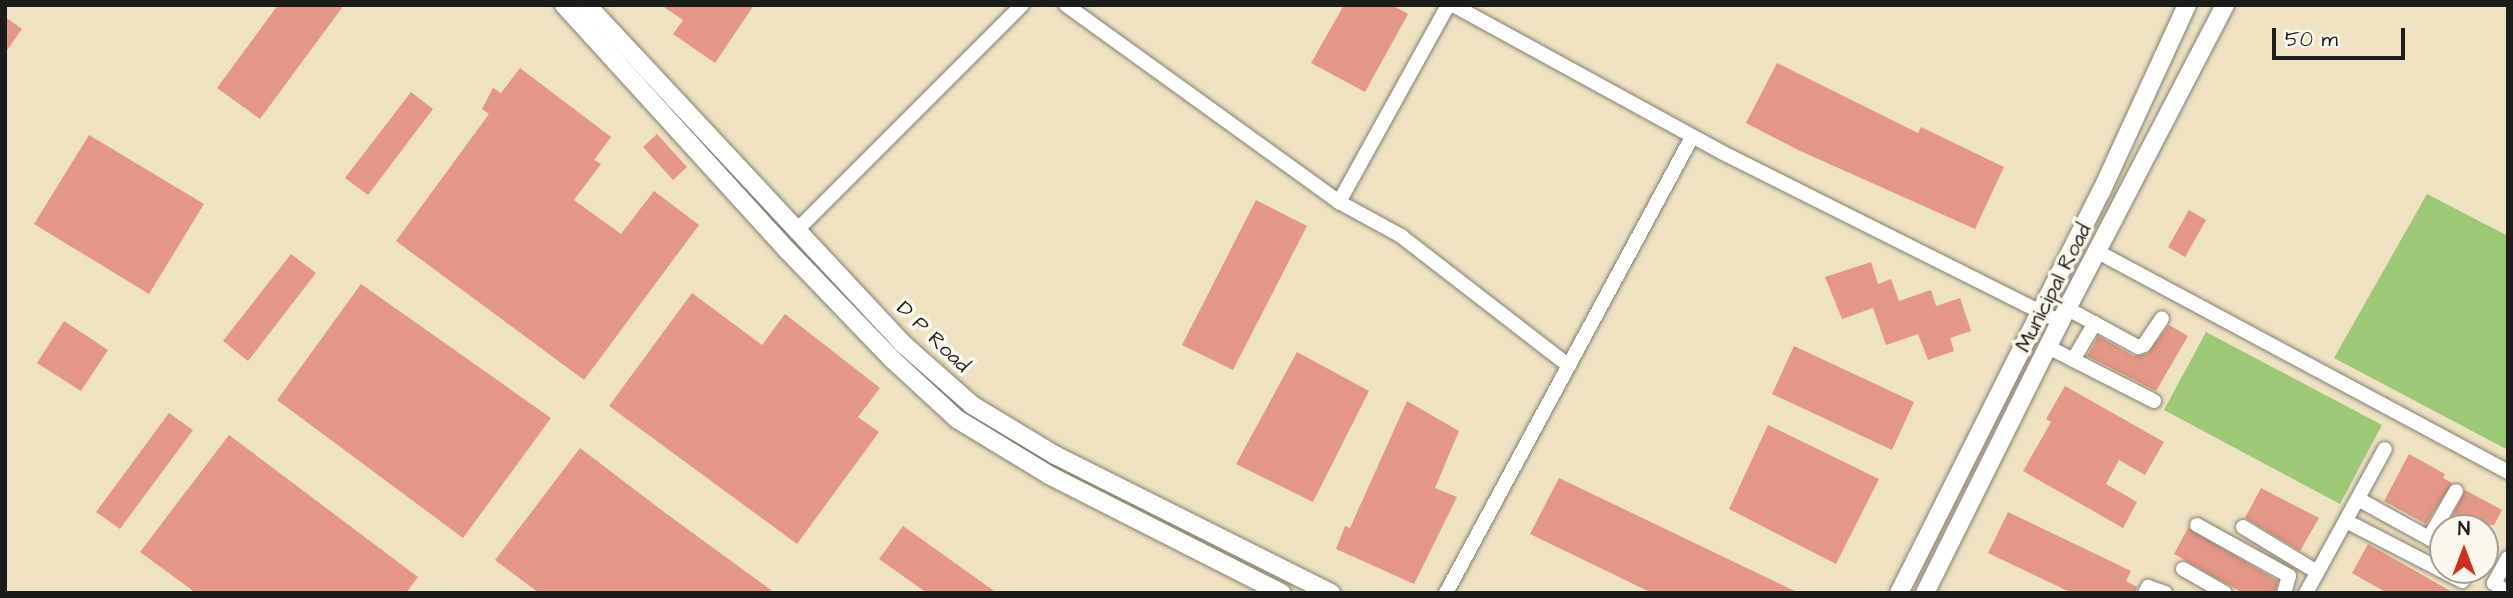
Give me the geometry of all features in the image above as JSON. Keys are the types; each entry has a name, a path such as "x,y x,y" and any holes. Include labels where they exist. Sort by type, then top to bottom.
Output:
{"street":[{"name":"D P Road","path":"564,5 603,33 756,186 902,343 972,405 1069,462 1331,593"},
{"name":"D P Road","path":"587,5 603,33 741,199 893,360 957,419 1060,480 1282,593"},
{"path":"797,230 1022,5"},
{"path":"1066,5 1339,202 1401,236 1569,366"},
{"path":"1339,202 1450,5 1692,137 2042,312 2095,323 2138,347 2144,345 2162,318"},
{"name":"Municipal Road","path":"1899,593 2042,312 2187,5"},
{"name":"Municipal Road","path":"1925,593 2064,315 2225,5"},
{"path":"1446,593 1692,137"},
{"path":"741,199 756,186"},
{"path":"2098,252 2508,472"},
{"path":"2073,360 2095,323"},
{"path":"2048,347 2154,401"},
{"path":"937,401 950,386"},
{"path":"2306,593 2385,449"},
{"path":"1060,480 1069,462"},
{"path":"2443,514 2456,491"},
{"path":"2358,499 2429,538"},
{"path":"2346,521 2429,564"},
{"path":"2197,525 2289,576 2284,593"},
{"path":"2243,527 2317,572"},
{"path":"2508,558 2494,583 2508,593"},
{"path":"2183,569 2225,593"},
{"path":"2145,593 2148,587 2165,593"}],"green space":[{"path":"2427,194 2508,236 2508,450 2334,358"},
{"path":"2206,332 2382,425 2340,504 2164,410"}],"building":[{"path":"278,5 344,5 260,119 217,88"},
{"path":"661,5 754,5 715,63 673,34 683,20"},
{"path":"1344,5 1392,5 1408,14 1365,92 1311,63"},
{"path":"5,17 22,29 5,53"},
{"path":"1777,63 1918,133 1921,127 2004,167 1975,229 1798,150 1746,123"},
{"path":"520,68 611,137 594,160 601,164 574,200 621,234 654,191 699,225 584,380 396,241 489,114 482,109 493,88 501,93"},
{"path":"411,92 433,109 368,195 345,178"},
{"path":"657,134 687,167 673,180 643,147"},
{"path":"89,135 204,204 149,294 34,224"},
{"path":"1256,200 1307,226 1233,370 1182,345"},
{"path":"2189,210 2206,220 2185,257 2168,247"},
{"path":"291,254 316,273 248,361 223,341"},
{"path":"1871,262 1878,284 1891,279 1899,301 1931,290 1936,306 1960,298 1971,331 1950,338 1954,351 1928,360 1918,334 1886,345 1873,308 1842,319 1825,277"},
{"path":"361,284 551,418 463,538 277,400"},
{"path":"692,293 762,345 785,314 880,388 858,417 879,432 797,544 609,406"},
{"path":"64,321 108,350 81,391 37,363"},
{"path":"2169,325 2188,336 2156,391 2087,356 2098,336 2134,356 2147,354"},
{"path":"1794,346 1914,402 1892,450 1772,394"},
{"path":"1297,352 1369,391 1313,502 1236,464"},
{"path":"2065,386 2164,442 2145,475 2119,460 2106,484 2137,502 2123,528 2023,471 2051,422 2046,419"},
{"path":"1407,401 1459,431 1435,488 1457,497 1414,584 1336,549 1345,526 1350,528"},
{"path":"169,413 193,430 120,529 96,512"},
{"path":"1768,425 1879,479 1836,564 1729,509"},
{"path":"229,435 418,577 406,593 196,593 140,552"},
{"path":"580,448 775,593 539,593 495,560"},
{"path":"2409,454 2445,474 2443,478 2452,483 2432,514 2429,514 2426,524 2384,501"},
{"path":"1559,478 1799,593 1652,593 1530,534"},
{"path":"2261,488 2319,518 2300,551 2245,518"},
{"path":"2465,490 2502,510 2499,516 2453,514"},
{"path":"2008,512 2131,571 2126,581 2137,587 2135,593 2072,593 1988,553"},
{"path":"903,526 997,593 927,593 879,559"},
{"path":"2188,528 2278,581 2275,593 2243,593 2174,554"},
{"path":"2368,544 2429,579 2429,584 2438,584 2454,593 2387,593 2352,573"}]}
